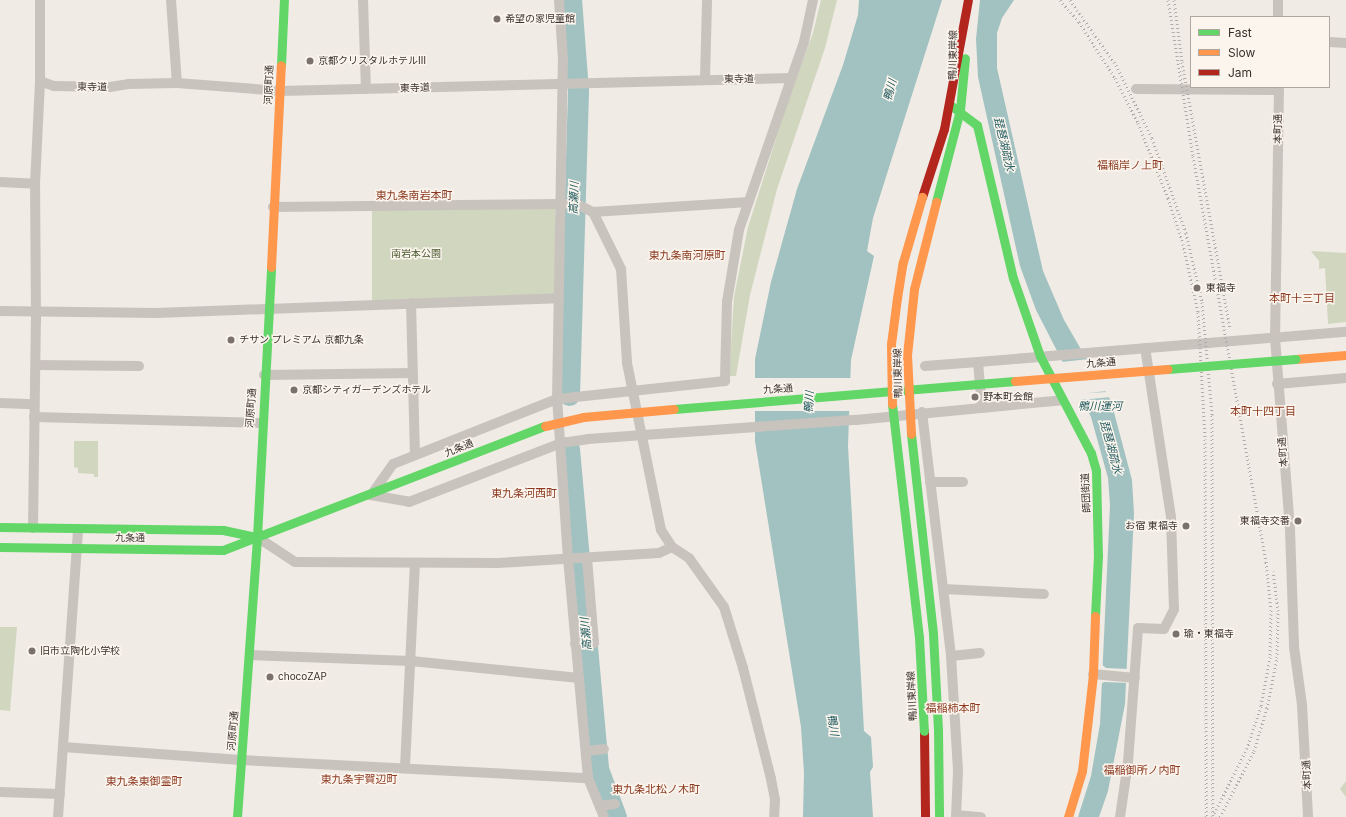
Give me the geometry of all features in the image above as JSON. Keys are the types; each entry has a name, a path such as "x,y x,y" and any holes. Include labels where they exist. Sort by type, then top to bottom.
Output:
{"main road":[{"name":"河原町通","path":"238,817 257,537 261,423 284,0"},
{"path":"964,21 968,0"},
{"name":"鴨川東岸線","path":"925,817 924,731 919,637 891,391 891,344 897,298 906,249 950,104 964,21"},
{"name":"鴨川東岸線","path":"939,817 938,730 933,627 908,390 907,356 914,289 960,110 964,78 964,21"},
{"name":"師団街道","path":"950,104 960,110 977,125 1013,278 1040,356 1091,453 1096,470 1098,555 1096,674 1082,771 1068,817"},
{"name":"九条通","path":"0,547 223,550 371,495 545,426 583,417 1346,354"},
{"name":"九条通","path":"0,527 223,530 257,537"}],"street":[{"path":"33,528 34,404 36,366 34,312 35,184 40,81 40,0"},
{"path":"171,0 177,84"},
{"path":"363,0 366,89"},
{"path":"559,0 566,83 564,204 559,298 557,399 561,443 578,559 594,643 578,644"},
{"path":"705,79 707,0"},
{"path":"813,0 804,42 739,230 727,302 725,381 557,399 394,464 371,495 409,502 561,443 640,434 856,420 922,412 1062,400"},
{"path":"1278,0 1278,16"},
{"path":"1330,42 1346,43"},
{"name":"東寺道","path":"40,81 54,86 110,87 128,84 177,84 280,91 582,82 791,78"},
{"path":"1136,89 1279,89"},
{"name":"本町通","path":"1279,89 1275,338 1308,817"},
{"path":"0,182 35,184"},
{"path":"273,207 577,204 593,212 749,202"},
{"path":"593,212 620,269 632,390 660,530 672,547 689,558 724,607 743,668 771,779 775,800 774,817"},
{"path":"0,311 156,313 559,298"},
{"path":"411,304 414,455"},
{"path":"925,366 1346,332"},
{"path":"1120,817 1128,762 1133,677 1138,628 1164,629 1174,609 1171,517 1145,348"},
{"path":"978,362 982,408"},
{"path":"36,366 139,366"},
{"path":"264,375 412,373"},
{"path":"1277,384 1346,378"},
{"path":"0,403 34,404"},
{"path":"922,412 951,656 958,764 956,816 981,817"},
{"path":"34,417 261,423"},
{"path":"930,482 963,482"},
{"path":"58,817 78,529"},
{"path":"257,537 295,562 498,563 659,553 672,547"},
{"path":"578,559 579,678 588,778 604,817"},
{"path":"405,767 415,563"},
{"path":"944,589 1044,594"},
{"path":"951,656 980,653"},
{"path":"250,655 411,661 579,678"},
{"path":"1096,674 1133,677"},
{"path":"63,747 241,760 405,767 588,778"},
{"path":"586,750 604,749"},
{"path":"0,792 60,794"},
{"path":"600,806 615,804"}],"green space":[{"path":"821,0 837,0 825,48 777,189 750,295 736,376 729,376 734,297 748,227 788,101 813,33"},
{"name":"南岩本公園","path":"372,208 555,208 555,302 372,302"},
{"path":"1311,251 1346,253 1346,322 1328,324 1325,268 1319,269 1319,261"},
{"path":"74,441 98,441 98,477 94,477 94,474 78,473 78,468 74,467"},
{"path":"0,627 17,627 10,711 0,710"},
{"path":"1346,781 1346,797 1340,789"}],"water":[{"name":"鴨川","path":"859,0 942,0 873,218 867,251 874,256 851,360 848,446 864,731 871,737 873,767 870,772 873,817 803,817 804,773 801,727 755,441 755,359 771,282 797,189 843,65 858,15"},
{"name":"鴨川運河","path":"980,0 1014,0 1002,18 997,33 997,68 1043,271 1064,320 1111,401 1132,480 1134,513 1125,704 1108,791 1099,817 1078,817 1091,776 1100,724 1110,505 1108,478 1091,417 1036,310 1020,266 978,77 976,39"}],"pier":[{"path":"1089,359 1108,391 1087,393 1108,392 1111,397 1081,400 1061,362"},
{"path":"753,378 853,378 853,411 753,411"},
{"path":"1101,664 1106,668 1128,669 1128,683 1104,682 1101,684"}],"waterway":[{"name":"高瀬川","path":"569,395 578,90 571,0"},
{"name":"高瀬川","path":"569,449 598,769 616,817"}],"railway":[{"path":"1060,0 1079,22 1115,78 1138,123 1168,198 1183,244 1198,312 1205,439 1206,817"},
{"path":"1070,0 1116,65 1152,138 1186,233 1202,302 1212,415 1213,817"},
{"path":"1168,0 1193,156 1266,562 1271,610 1270,657 1261,706 1247,748 1214,814"},
{"path":"1174,0 1182,62 1230,329"},
{"path":"1220,817 1254,751 1267,708 1277,658 1278,611 1273,571"}],"traffic: fast":[{"path":"281,65 284,0"},
{"path":"936,202 960,110 965,58"},
{"path":"949,104 977,125 1013,278 1040,356 1091,453 1096,470 1098,555 1095,616"},
{"path":"237,817 257,537 271,267"},
{"path":"1168,369 1296,359"},
{"path":"674,409 1015,381"},
{"path":"892,404 919,637 924,731"},
{"path":"0,547 223,550 545,426"},
{"path":"911,434 933,634 938,730"},
{"path":"0,527 223,530 257,537"},
{"path":"938,730 939,817"}],"traffic: slow":[{"path":"271,267 281,65"},
{"path":"892,404 891,344 897,298 903,262 922,197"},
{"path":"911,434 907,355 914,289 936,202"},
{"path":"1296,359 1346,355"},
{"path":"1015,381 1168,369"},
{"path":"545,426 583,417 674,409"},
{"path":"1068,817 1082,771 1093,674 1095,616"}],"traffic: jam":[{"path":"922,197 944,129 968,0"},
{"path":"924,731 925,817"}],"place":[{"name":"希望の家児童館","path":"497,19"},
{"name":"京都クリスタルホテルⅢ","path":"310,61"},
{"name":"東福寺","path":"1197,288"},
{"name":"チサン プレミアム 京都九条","path":"231,340"},
{"name":"京都シティガーデンズホテル","path":"294,390"},
{"name":"野本町会館","path":"975,397"},
{"name":"東福寺交番","path":"1298,521"},
{"name":"お宿 東福寺","path":"1186,526"},
{"name":"瑜・東福寺","path":"1176,634"},
{"name":"旧市立陶化小学校","path":"32,651"},
{"name":"chocoZAP","path":"270,677"}],"district":[{"name":"福稲岸ノ上町","path":"1130,165"},
{"name":"東九条南岩本町","path":"414,195"},
{"name":"東九条南河原町","path":"687,255"},
{"name":"本町十三丁目","path":"1302,298"},
{"name":"本町十四丁目","path":"1263,411"},
{"name":"東九条河西町","path":"524,493"},
{"name":"福稲柿本町","path":"953,708"},
{"name":"福稲御所ノ内町","path":"1142,770"},
{"name":"東九条宇賀辺町","path":"359,779"},
{"name":"東九条東御霊町","path":"144,781"},
{"name":"東九条北松ノ木町","path":"656,789"}],"water label":[{"name":"琵琶湖疏水","path":"1004,144"},
{"name":"琵琶湖疏水","path":"1111,447"}]}
